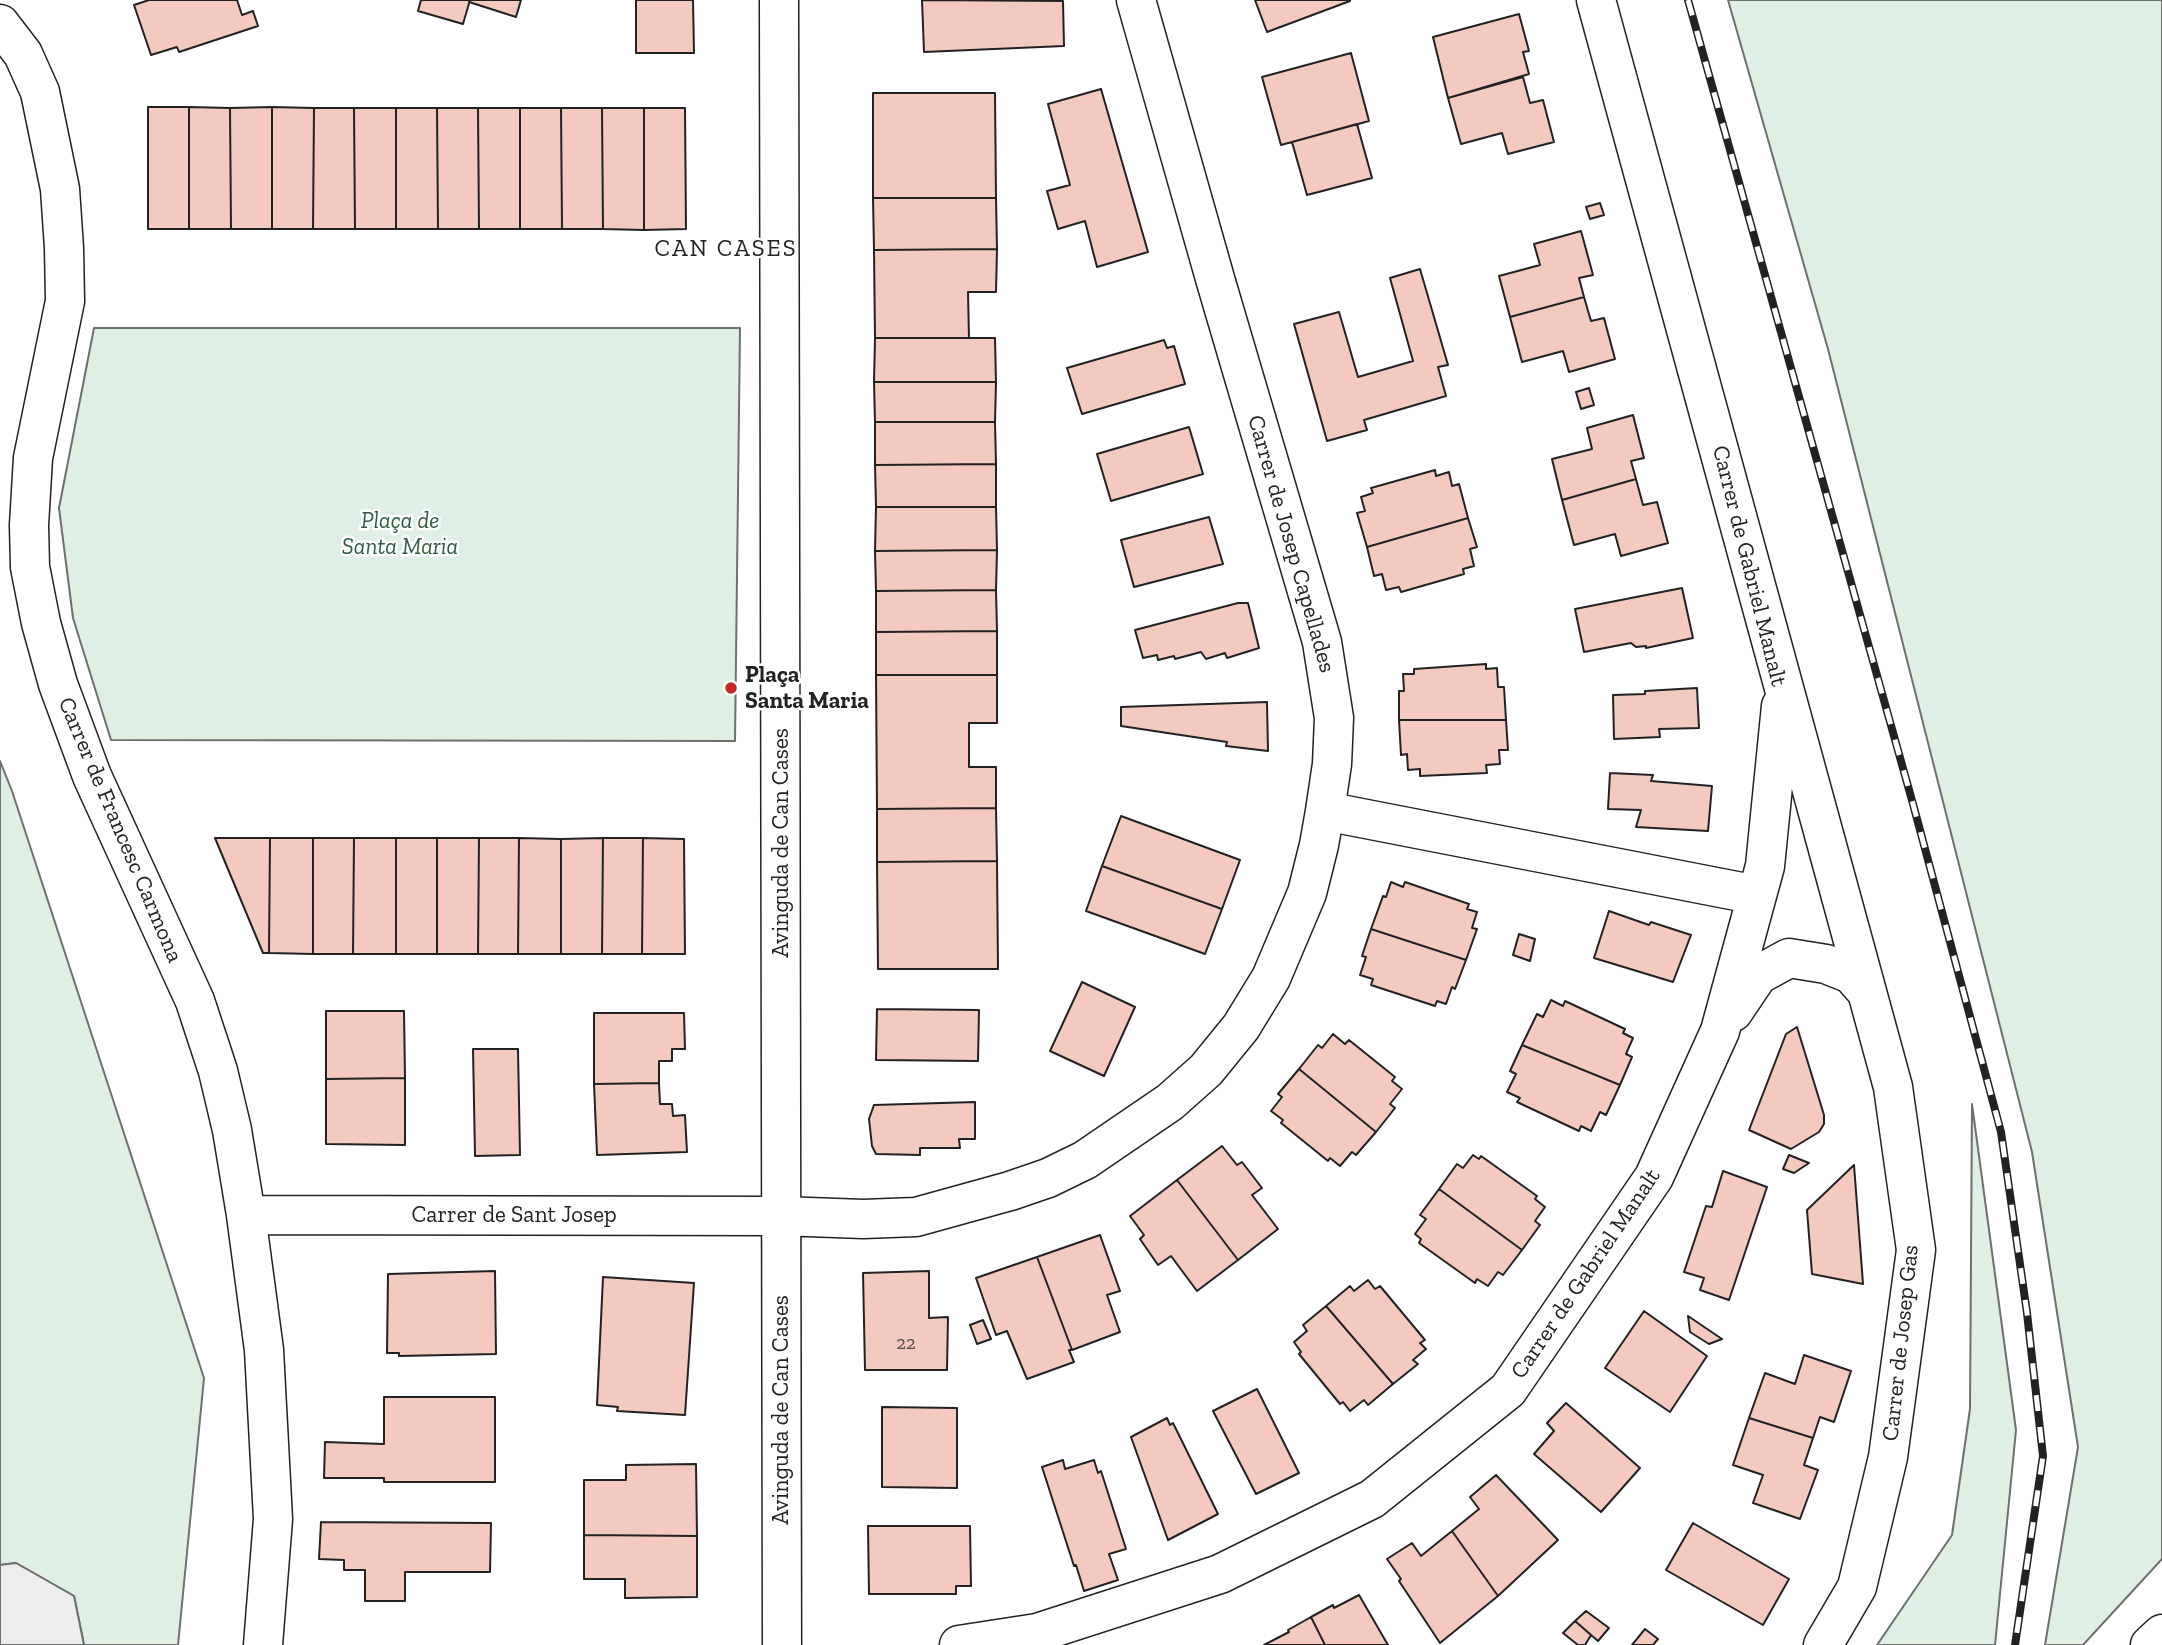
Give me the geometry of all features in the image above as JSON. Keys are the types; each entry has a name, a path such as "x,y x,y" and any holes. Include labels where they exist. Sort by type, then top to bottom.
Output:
{"street":[{"name":"Avinguda de Can Cases","path":"779,0 782,1645"},
{"name":"Carrer de Josep Capellades","path":"781,1216 863,1219 916,1217 1010,1191 1048,1178 1085,1160 1170,1102 1206,1070 1241,1027 1271,978 1307,893 1325,811 1335,718 1322,642 1136,0"},
{"name":"Carrer de Gabriel Manalt","path":"959,1645 1037,1633 1220,1573 1372,1499 1383,1491 1508,1390 1654,1177 1720,1031 1765,866 1783,683 1596,0"},
{"name":"Carrer de Francesc Carmona","path":"0,24 23,54 40,92 61,201 65,301 33,458 29,525 30,567 41,623 58,684 92,776 195,1001 218,1071 226,1107 246,1215 264,1350 273,1520 263,1645"},
{"name":"Carrer de Josep Gas","path":"1783,683 1893,1087 1916,1250 1888,1457 1857,1587 1823,1645"},
{"path":"1325,811 1757,895"},
{"path":"1720,1031 1758,975 1789,958 1826,964 1850,974 1866,991"},
{"name":"Carrer de Sant Josep","path":"246,1215 781,1216"},
{"path":"2150,1645 2162,1634"}],"green space":[{"path":"1728,0 2162,0 2162,1559 2083,1645 2045,1645 2078,1447 2032,1152 1828,349"},
{"name":"Plaça de Santa Maria","path":"94,328 740,328 735,741 111,740 73,618 59,508"},
{"path":"0,761 204,1378 178,1645 84,1645 74,1596 16,1563 0,1565"},
{"path":"1972,1104 2016,1430 1995,1645 1877,1645 1952,1535 1970,1409"}],"shaded area":[{"path":"16,1563 74,1596 84,1645 0,1645 0,1565"}],"building":[{"path":"149,0 237,0 242,15 253,11 258,26 179,52 177,47 151,55 134,5"},
{"path":"421,0 470,0 463,24 418,11"},
{"path":"521,0 516,17 469,2"},
{"path":"636,0 693,0 694,53 636,53"},
{"path":"922,0 1063,1 1064,46 924,52"},
{"path":"1255,0 1350,0 1350,1 1267,32"},
{"path":"1519,14 1529,51 1523,52 1529,74 1448,98 1433,37"},
{"path":"1351,53 1369,121 1281,145 1262,77"},
{"path":"1523,77 1530,103 1543,100 1554,142 1508,154 1502,133 1461,144 1448,98"},
{"path":"1101,89 1148,252 1097,267 1085,221 1058,229 1047,191 1070,185 1048,104"},
{"path":"873,93 995,93 996,198 873,198"},
{"path":"148,107 189,107 189,229 148,229"},
{"path":"189,107 230,108 231,229 189,229"},
{"path":"272,107 272,229 231,229 230,108"},
{"path":"272,107 314,108 313,229 272,229"},
{"path":"314,108 354,108 355,229 313,229"},
{"path":"354,108 396,108 396,229 355,229"},
{"path":"396,108 437,108 438,229 396,229"},
{"path":"437,108 478,108 479,229 438,229"},
{"path":"478,108 520,108 520,229 479,229"},
{"path":"520,108 561,108 562,229 520,229"},
{"path":"561,108 602,108 603,229 562,229"},
{"path":"602,108 644,108 644,230 603,229"},
{"path":"644,108 685,108 686,229 644,230"},
{"path":"1357,124 1372,178 1307,195 1292,142"},
{"path":"873,198 996,198 997,249 874,250"},
{"path":"1600,203 1604,215 1590,219 1586,207"},
{"path":"1581,231 1593,275 1579,278 1584,297 1510,317 1499,276 1540,265 1534,244"},
{"path":"997,249 996,292 968,292 969,338 875,338 874,250"},
{"path":"1420,269 1448,365 1438,367 1446,396 1364,420 1367,430 1327,441 1294,324 1339,312 1358,377 1413,361 1390,278"},
{"path":"1584,297 1591,321 1604,318 1615,359 1569,372 1563,351 1522,362 1510,317"},
{"path":"875,338 995,338 996,382 874,382"},
{"path":"1164,340 1167,348 1174,346 1185,384 1082,414 1067,368"},
{"path":"874,382 996,382 995,422 875,422"},
{"path":"1589,388 1594,405 1581,409 1576,392"},
{"path":"1633,415 1644,458 1631,461 1636,479 1562,500 1552,459 1592,449 1587,428"},
{"path":"875,422 995,422 996,464 875,465"},
{"path":"1189,427 1203,474 1111,501 1097,454"},
{"path":"996,464 996,507 876,507 875,465"},
{"path":"1435,470 1436,476 1449,472 1452,486 1459,484 1468,518 1367,547 1357,513 1365,511 1361,497 1373,493 1371,488"},
{"path":"1636,479 1643,505 1657,502 1668,543 1621,556 1615,534 1574,545 1562,500"},
{"path":"876,507 996,507 997,550 875,551"},
{"path":"1209,517 1223,564 1134,587 1121,540"},
{"path":"1468,518 1477,547 1470,549 1474,566 1463,569 1464,574 1401,592 1399,587 1386,590 1382,574 1374,576 1367,547"},
{"path":"997,550 996,590 876,591 875,551"},
{"path":"1682,588 1693,638 1646,648 1636,647 1631,643 1584,652 1575,609"},
{"path":"996,590 997,631 876,632 876,591"},
{"path":"1238,603 1248,603 1259,648 1227,658 1225,653 1206,659 1201,652 1175,659 1174,656 1158,660 1157,655 1143,658 1135,630"},
{"path":"997,631 997,675 876,675 876,632"},
{"path":"1486,664 1486,669 1497,668 1498,687 1504,687 1506,720 1399,720 1399,691 1404,691 1403,674 1414,674 1414,669"},
{"path":"876,675 997,675 997,723 969,723 969,767 996,767 996,808 877,809"},
{"path":"1697,688 1699,728 1659,729 1660,737 1614,739 1613,695"},
{"path":"1267,702 1268,751 1226,746 1227,742 1121,726 1121,707"},
{"path":"1399,720 1506,720 1508,750 1499,750 1500,764 1486,765 1487,773 1420,776 1420,769 1408,770 1407,754 1401,755"},
{"path":"1610,773 1653,775 1651,781 1712,786 1708,831 1636,827 1641,810 1608,809"},
{"path":"996,808 997,861 877,862 877,809"},
{"path":"1121,816 1240,860 1222,909 1102,866"},
{"path":"215,838 270,838 269,953 263,953"},
{"path":"270,838 313,838 313,954 269,953"},
{"path":"313,838 354,838 353,954 313,954"},
{"path":"354,838 396,838 396,954 353,954"},
{"path":"396,838 437,838 437,954 396,954"},
{"path":"437,838 479,838 478,954 437,954"},
{"path":"479,838 519,838 518,954 478,954"},
{"path":"519,838 561,839 561,954 518,954"},
{"path":"603,838 643,838 642,954 602,954"},
{"path":"603,838 602,954 561,954 561,839"},
{"path":"643,838 684,839 685,954 642,954"},
{"path":"997,861 998,969 878,969 877,862"},
{"path":"1102,866 1222,909 1205,954 1086,911"},
{"path":"1391,882 1403,887 1405,882 1469,904 1467,909 1477,912 1472,928 1477,929 1466,960 1371,929"},
{"path":"1609,911 1649,925 1651,922 1691,935 1673,982 1594,958"},
{"path":"1371,929 1466,960 1446,1004 1437,1001 1435,1006 1371,985 1373,979 1360,975 1366,957 1362,956"},
{"path":"1519,934 1535,939 1530,961 1513,955"},
{"path":"1082,982 1135,1007 1104,1076 1050,1051"},
{"path":"1551,1000 1563,1006 1565,1001 1625,1029 1623,1033 1633,1038 1626,1054 1632,1057 1620,1085 1522,1045 1537,1014 1543,1017"},
{"path":"877,1009 979,1010 978,1061 876,1060"},
{"path":"326,1011 404,1011 405,1078 326,1079"},
{"path":"594,1013 684,1013 685,1049 672,1049 672,1061 659,1061 659,1083 594,1084"},
{"path":"1797,1027 1824,1115 1824,1124 1819,1132 1791,1149 1749,1130 1786,1034"},
{"path":"1333,1034 1345,1044 1349,1040 1395,1077 1392,1081 1402,1089 1390,1104 1395,1108 1376,1132 1299,1069 1318,1045 1322,1048"},
{"path":"1522,1045 1620,1085 1606,1115 1600,1112 1591,1131 1581,1126 1579,1131 1517,1102 1520,1098 1507,1092 1516,1074 1510,1071"},
{"path":"473,1049 518,1049 520,1155 475,1156"},
{"path":"1299,1069 1376,1132 1356,1155 1352,1152 1340,1166 1330,1158 1328,1161 1281,1123 1283,1120 1271,1111 1282,1097 1278,1094"},
{"path":"405,1078 405,1145 326,1144 326,1079"},
{"path":"659,1083 660,1104 672,1104 673,1116 685,1115 687,1152 597,1155 594,1084"},
{"path":"975,1102 975,1139 959,1139 960,1148 920,1148 920,1155 876,1154 872,1146 869,1119 874,1105"},
{"path":"1222,1146 1237,1165 1242,1162 1262,1188 1252,1195 1278,1229 1238,1260 1177,1180"},
{"path":"1473,1155 1479,1159 1481,1156 1537,1196 1535,1199 1545,1207 1535,1221 1540,1225 1522,1250 1439,1189 1457,1164 1463,1168"},
{"path":"1789,1155 1809,1163 1794,1173 1783,1169"},
{"path":"1854,1165 1863,1284 1812,1274 1807,1210"},
{"path":"1723,1171 1767,1187 1729,1300 1700,1290 1704,1278 1684,1272 1706,1206 1712,1207"},
{"path":"1177,1180 1238,1260 1197,1291 1171,1256 1158,1265 1140,1239 1144,1235 1130,1216"},
{"path":"1439,1189 1522,1250 1503,1275 1498,1272 1488,1286 1477,1279 1475,1283 1419,1243 1421,1239 1415,1234 1426,1219 1420,1215"},
{"path":"1100,1235 1120,1291 1107,1295 1120,1332 1072,1350 1037,1257"},
{"path":"1037,1257 1072,1350 1069,1350 1074,1362 1027,1379 1007,1331 996,1335 976,1278"},
{"path":"495,1271 496,1354 399,1356 399,1353 387,1353 388,1274"},
{"path":"929,1271 929,1318 948,1317 947,1370 865,1370 863,1273"},
{"path":"603,1277 694,1283 685,1415 617,1411 618,1407 597,1405"},
{"path":"1368,1280 1375,1289 1380,1286 1425,1340 1420,1343 1426,1349 1413,1360 1418,1364 1393,1384 1326,1306 1350,1286 1354,1291"},
{"path":"1326,1306 1393,1384 1368,1405 1364,1400 1350,1411 1343,1402 1340,1404 1299,1354 1301,1352 1294,1342 1307,1331 1303,1325"},
{"path":"1644,1311 1707,1356 1670,1412 1605,1368"},
{"path":"1688,1316 1722,1339 1709,1344 1690,1332"},
{"path":"983,1320 991,1339 977,1344 970,1325"},
{"path":"1804,1355 1851,1371 1834,1422 1820,1417 1813,1438 1749,1418 1765,1373 1795,1384"},
{"path":"1257,1389 1299,1473 1256,1494 1213,1411"},
{"path":"384,1397 495,1397 495,1482 384,1482 384,1478 324,1478 325,1442 384,1444"},
{"path":"1566,1403 1640,1468 1601,1512 1534,1454 1554,1431 1547,1423"},
{"path":"882,1407 957,1408 957,1488 882,1487"},
{"path":"1167,1418 1170,1425 1173,1423 1218,1514 1168,1540 1131,1437"},
{"path":"1749,1418 1813,1438 1804,1465 1818,1470 1800,1519 1753,1503 1763,1475 1733,1465"},
{"path":"1063,1460 1065,1469 1094,1460 1098,1473 1101,1471 1126,1549 1109,1554 1118,1580 1084,1591 1042,1467"},
{"path":"696,1464 697,1536 584,1535 584,1480 626,1480 626,1465"},
{"path":"1496,1475 1558,1540 1498,1596 1452,1531 1479,1509 1470,1497"},
{"path":"321,1522 491,1523 490,1572 405,1572 405,1601 365,1601 365,1570 344,1570 344,1560 319,1559"},
{"path":"1693,1523 1789,1579 1763,1625 1666,1570"},
{"path":"868,1526 970,1526 971,1586 956,1586 956,1594 869,1594"},
{"path":"1452,1531 1498,1596 1440,1643 1387,1559 1412,1543 1421,1556"},
{"path":"584,1535 697,1536 697,1597 625,1598 625,1579 584,1579"},
{"path":"1359,1595 1388,1645 1325,1645 1311,1617"},
{"path":"1586,1611 1609,1628 1598,1641 1575,1621"},
{"path":"1311,1617 1325,1645 1264,1645 1289,1632 1288,1630"},
{"path":"1575,1621 1591,1635 1585,1645 1578,1645 1563,1633"},
{"path":"1645,1629 1658,1639 1653,1645 1632,1645"}],"railway":[{"path":"1688,0 1913,804 2001,1132 2027,1313 2043,1456 2015,1645"}],"place":[{"name":"Plaça Santa Maria","path":"731,688"}],"district":[{"name":"CAN CASES","path":"726,249"}]}
